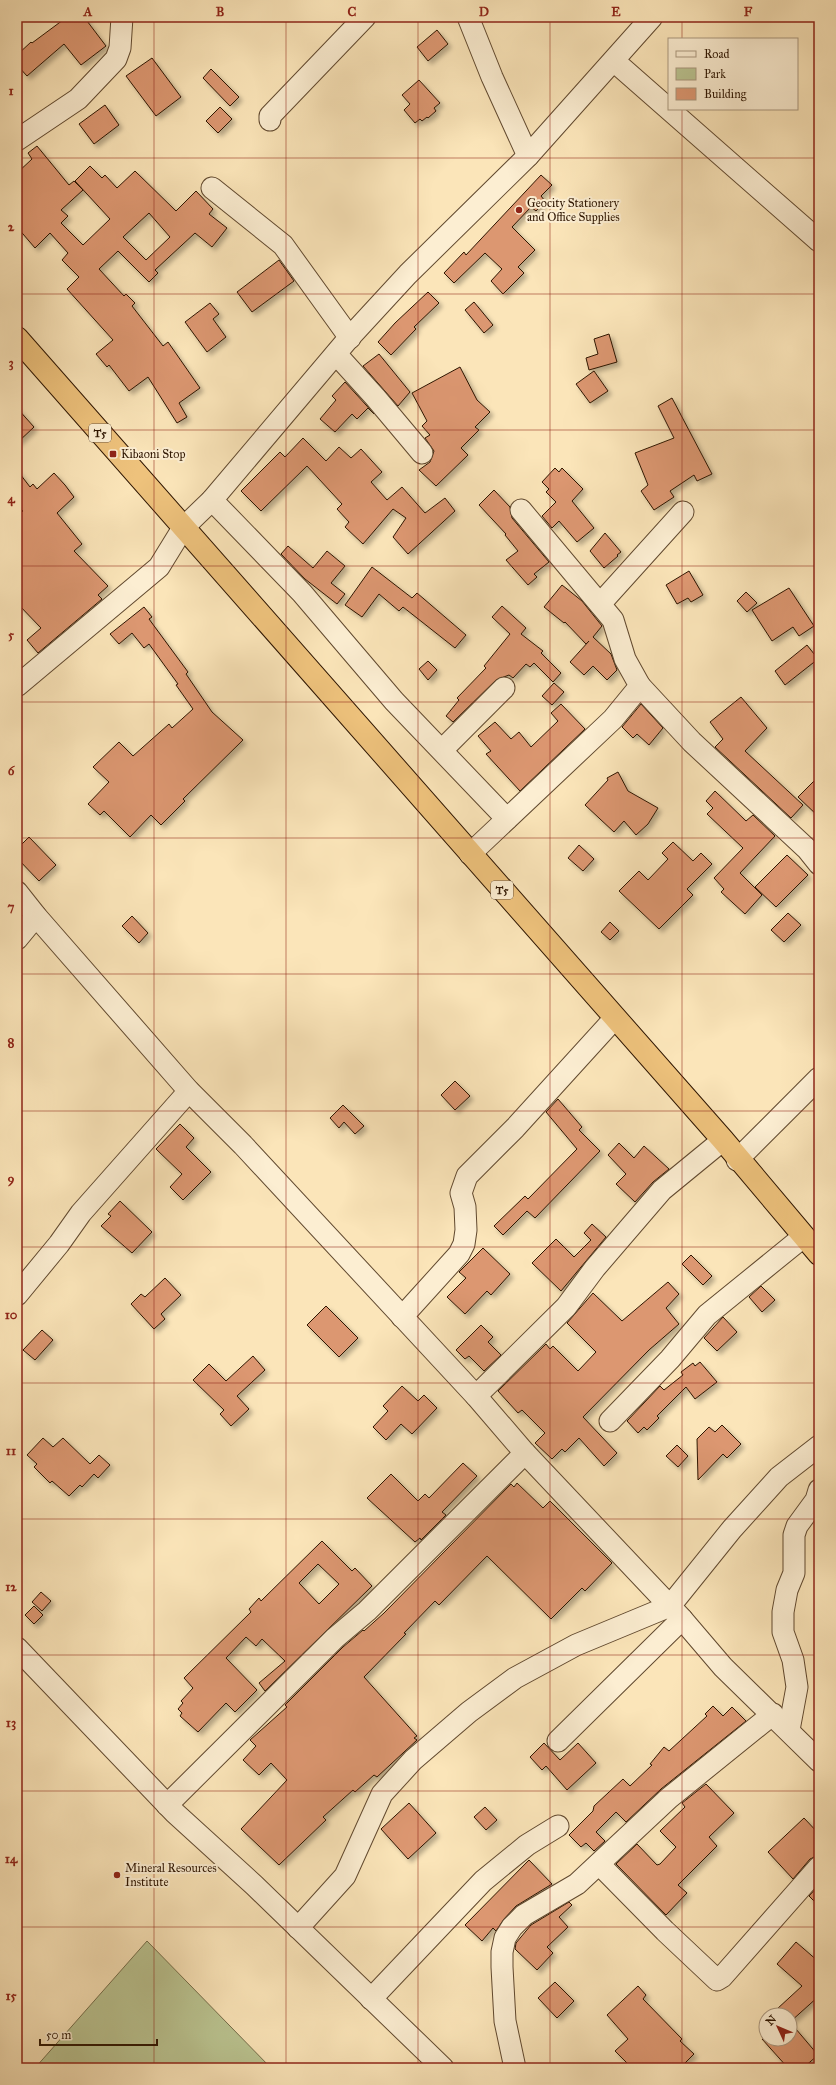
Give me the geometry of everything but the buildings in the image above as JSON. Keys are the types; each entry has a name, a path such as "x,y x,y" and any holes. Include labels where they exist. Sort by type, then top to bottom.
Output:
{"highway":[{"name":"T5","path":"17,338 723,1140 737,1160 758,1182 803,1237 819,1254"}],"street":[{"path":"17,140 78,99 116,58 120,48 122,17"},
{"path":"270,120 270,116 365,17"},
{"path":"468,17 492,78 528,156"},
{"path":"17,686 159,567 184,528 212,500 350,338 408,274 528,156 652,17"},
{"path":"614,61 668,108"},
{"path":"670,110 819,241"},
{"path":"212,188 283,245 350,338"},
{"path":"336,354 376,397 422,454"},
{"path":"212,500 302,593 394,701 507,819"},
{"path":"521,510 577,579 613,620 625,659 640,686 692,742 807,849 819,864"},
{"path":"600,604 683,512"},
{"path":"470,854 613,719 640,686"},
{"path":"442,750 504,688"},
{"path":"17,892 36,916 189,1091 243,1145 402,1316 476,1396 524,1453 676,1612 723,1667 773,1714 819,1761"},
{"path":"17,939 36,916"},
{"path":"402,1316 459,1254 464,1244 466,1230 465,1207 461,1193 467,1176 515,1128 555,1082 615,1018"},
{"path":"737,1160 819,1078"},
{"path":"17,1295 59,1244 81,1213 189,1091"},
{"path":"476,1396 566,1307 598,1264 662,1190 723,1140"},
{"path":"610,1421 670,1359 707,1314 803,1237"},
{"path":"558,1741 676,1612 732,1530 779,1477 819,1446"},
{"path":"167,1805 335,1638 367,1611 524,1453"},
{"path":"789,1730 798,1687 793,1660 783,1632 783,1612 787,1590 794,1573 794,1535 800,1522 816,1500 819,1490"},
{"path":"298,1928 345,1876 382,1794 413,1760 469,1712 515,1678 576,1645 676,1612"},
{"path":"17,1648 167,1805 444,2068"},
{"path":"515,2068 505,2021 502,1952 505,1938 512,1927 524,1915 576,1884 669,1798 773,1714"},
{"path":"372,1999 484,1881 527,1845 558,1826"},
{"path":"599,1864 713,1978 718,1980 722,1978 749,1948 819,1867"}],"green space":[{"path":"147,1941 271,2068 35,2068"}],"place":[{"name":"Geocity Stationery and Office Supplies","path":"519,210"},
{"name":"Kibaoni Stop","path":"113,454"},
{"name":"Mineral Resources Institute","path":"117,1875"}]}
